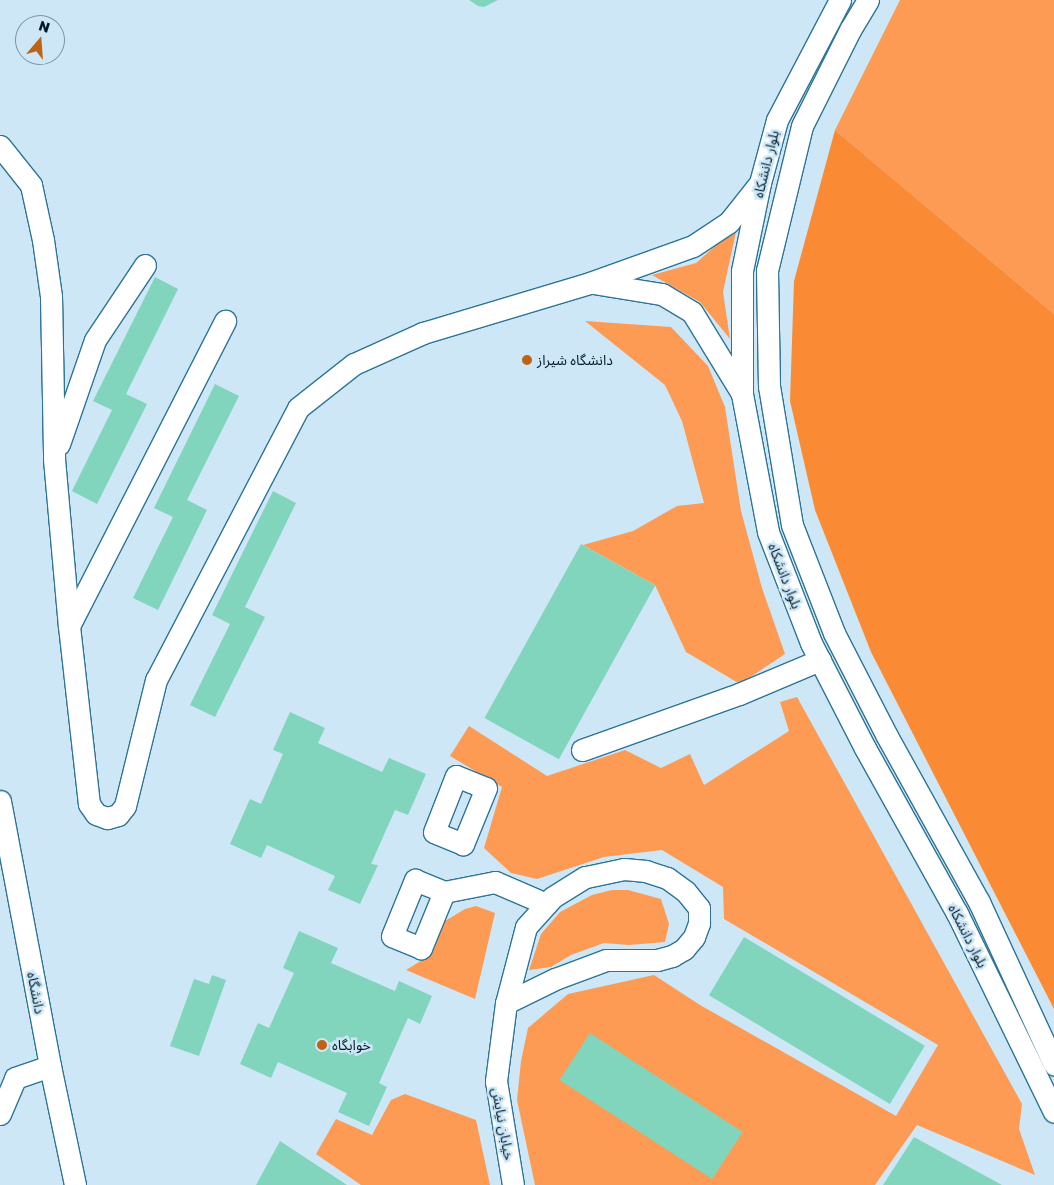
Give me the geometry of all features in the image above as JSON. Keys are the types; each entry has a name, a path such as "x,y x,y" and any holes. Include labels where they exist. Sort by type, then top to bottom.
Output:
{"street":[{"name":"بلوار دانشکاه","path":"840,0 777,120 760,183 742,271 742,394 768,532 820,660 957,913 1054,1112"},
{"name":"بلوار دانشکاه","path":"868,0 850,30 802,126 767,272 769,386 792,526 834,633 887,736 979,902 1054,1064"},
{"path":"0,146 31,185 43,240 51,296 54,459 69,626 89,804 96,814 107,818 118,814 126,806 156,680 298,408 354,364 423,333 590,283 693,246 729,222 760,183"},
{"path":"54,459 94,340 144,265"},
{"path":"590,283 662,294 692,312 742,394"},
{"path":"69,626 225,321"},
{"path":"582,750 739,694 820,660"},
{"name":"دانشگاه","path":"0,801 50,1066 75,1185"},
{"name":"خیابان نیایش","path":"506,1003 555,979 606,960 657,960 672,956 684,949 694,937 699,923 699,908 685,891 667,878 646,871 624,870 585,878 552,898 526,927 506,1003 496,1081 514,1185"},
{"path":"444,892 495,882 546,904"},
{"path":"0,1114 15,1078 50,1066"}],"shaded area":[{"path":"900,0 1054,0 1054,314 835,130"},
{"path":"835,130 1054,314 1054,1009 871,652 815,510 790,401 794,281"},
{"path":"737,227 723,292 730,339 700,302 652,275 696,263"},
{"path":"585,321 671,327 708,366 725,407 741,511 762,588 785,654 740,684 686,652 655,585 583,545 633,531 677,506 704,503 682,421 665,385"},
{"path":"797,697 1022,1104 1019,1129 1035,1175 917,1125 875,1185 535,1185 517,1100 521,1061 528,1028 568,994 654,975 700,1005 896,1116 938,1045 724,919 723,887 662,850 604,857 537,879 511,873 484,848 502,787 450,756 469,726 547,776 625,750 661,768 690,754 704,785 789,731 780,702"},
{"path":"612,890 628,890 661,899 669,924 665,942 629,945 604,943 571,955 551,967 529,970 541,934 560,912 592,895"},
{"path":"476,906 495,913 475,999 406,970 432,954 445,921 465,909"},
{"path":"405,1094 476,1120 490,1185 361,1185 316,1154 336,1119 372,1135 391,1100"}],"building":[{"path":"469,0 498,0 484,7 478,6"},
{"path":"155,277 178,289 126,394 147,404 97,504 72,491 112,410 93,401"},
{"path":"215,384 239,396 187,500 207,510 158,610 133,598 173,517 154,508"},
{"path":"273,491 296,503 245,607 265,617 215,717 190,705 230,624 212,615"},
{"path":"581,544 655,585 559,759 485,718"},
{"path":"290,712 325,728 318,743 382,772 389,758 426,774 408,815 395,810 371,864 378,865 360,904 328,890 335,876 267,845 261,858 230,844 250,799 261,804 283,754 273,750"},
{"name":"خوابگاه","path":"299,931 338,948 331,963 395,991 399,981 432,996 420,1024 408,1018 379,1083 387,1087 369,1126 338,1112 347,1093 278,1062 271,1078 240,1064 258,1023 269,1028 294,973 283,968"},
{"path":"744,937 925,1046 890,1104 709,995"},
{"path":"212,975 226,980 199,1056 170,1046 194,979 209,984"},
{"path":"590,1033 743,1132 712,1179 560,1080"},
{"path":"914,1137 1002,1185 883,1185"},
{"path":"280,1141 347,1185 256,1185"}],"place":[{"name":"دانشگاه شیراز","path":"527,360"},
{"name":"خوابگاه","path":"322,1045"}]}
